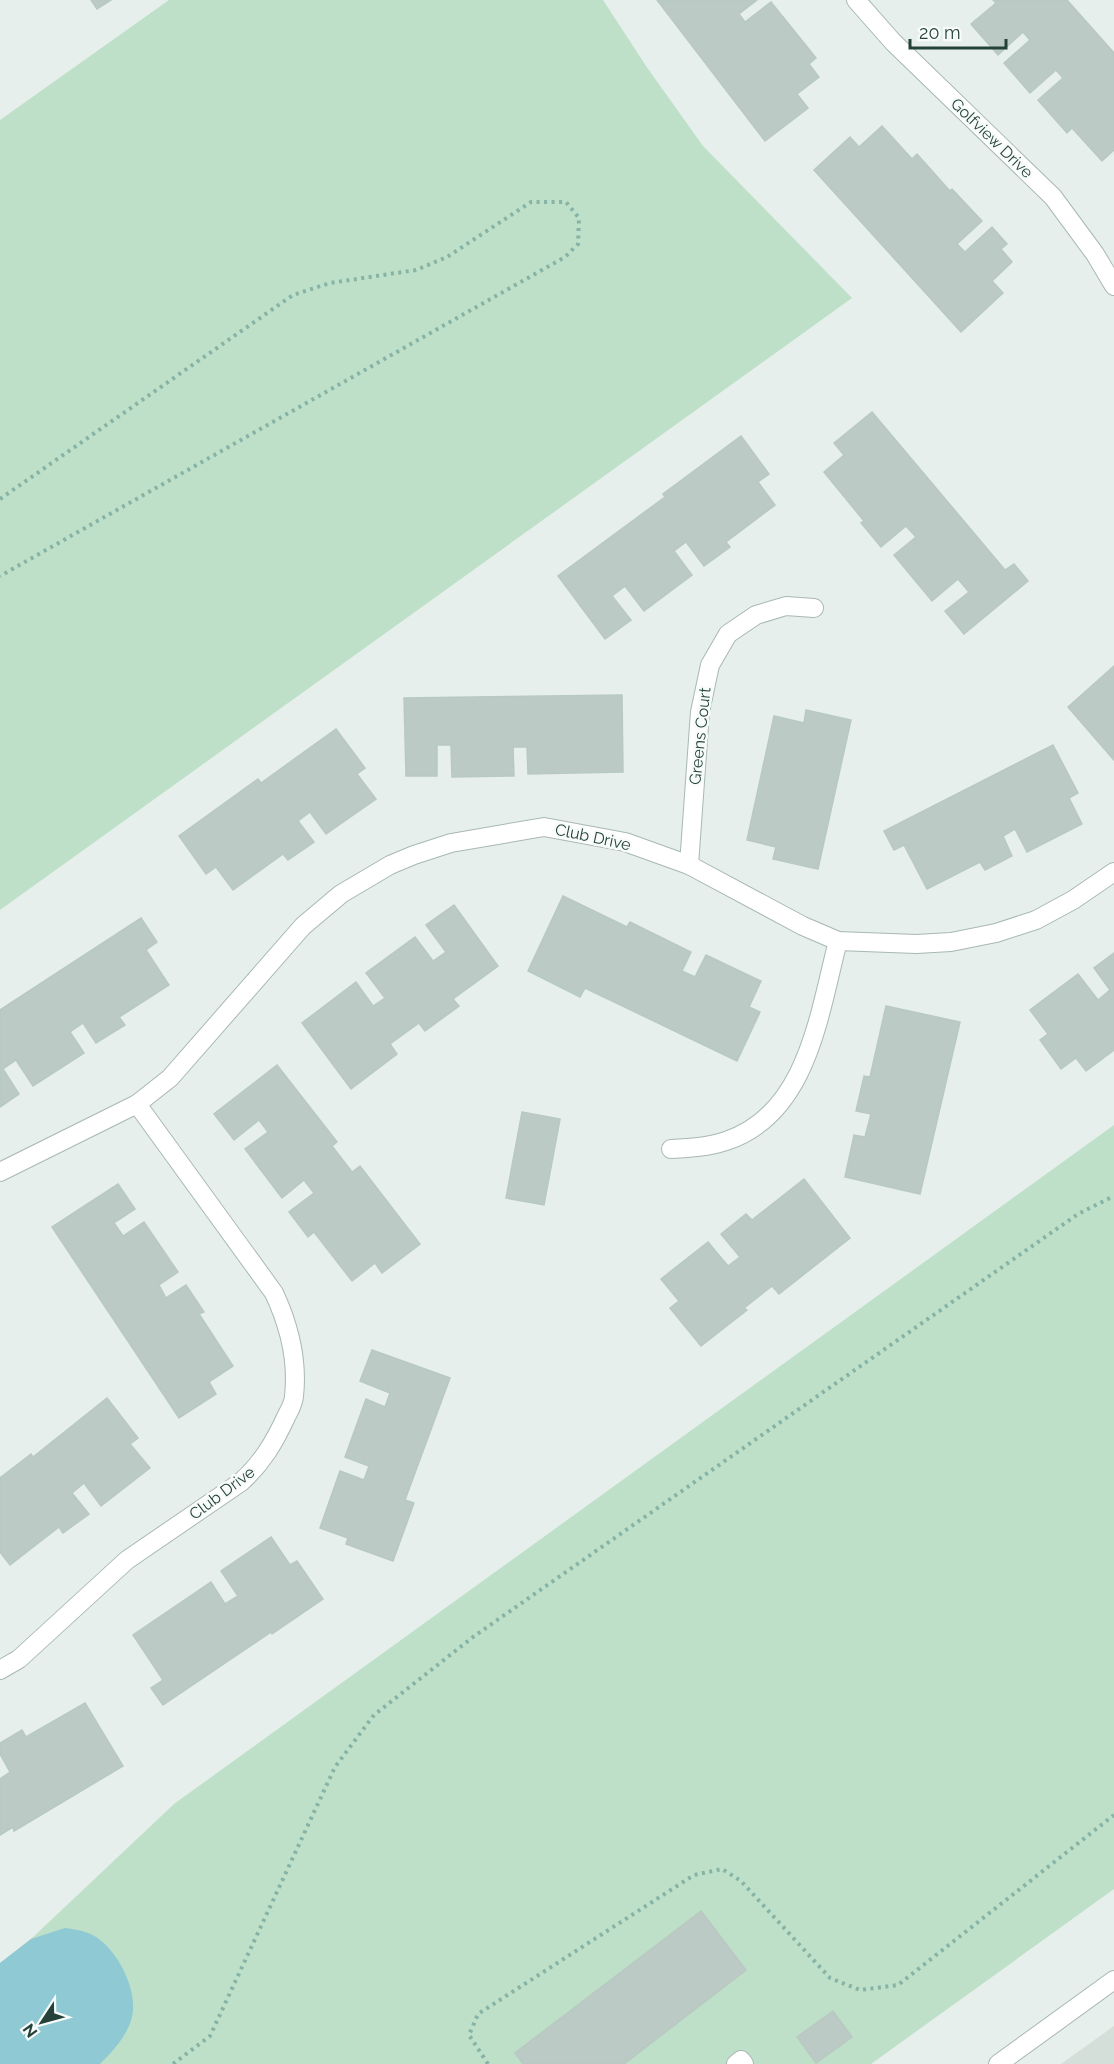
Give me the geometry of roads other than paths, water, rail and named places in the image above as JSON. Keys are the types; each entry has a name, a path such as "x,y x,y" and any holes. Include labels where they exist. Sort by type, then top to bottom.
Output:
{"street":[{"name":"Golfview Drive","path":"856,0 893,42 1053,197 1095,254 1114,286"},
{"name":"Greens Court","path":"689,864 700,712 710,665 728,634 756,615 786,606 814,608"},
{"name":"Club Drive","path":"0,1172 137,1104 170,1077 303,926 341,894 398,862 451,843 544,827 625,842 689,864 803,927 838,941 916,944 951,942 996,933 1036,920 1073,900 1114,872"},
{"path":"671,1149 696,1148 727,1141 754,1127 770,1114 791,1087 809,1051 838,941"},
{"name":"Club Drive","path":"0,1670 19,1659 127,1560 241,1482 257,1467 274,1443 295,1398 293,1346 284,1314 274,1293 137,1104"},
{"path":"998,2064 1019,2058 1114,1980"},
{"path":"736,2064 741,2060 744,2064"}],"water":[{"path":"65,1928 85,1932 97,1938 114,1954 121,1965 133,1999 132,2017 126,2032 100,2064 0,2064 0,1963 31,1939"}]}
